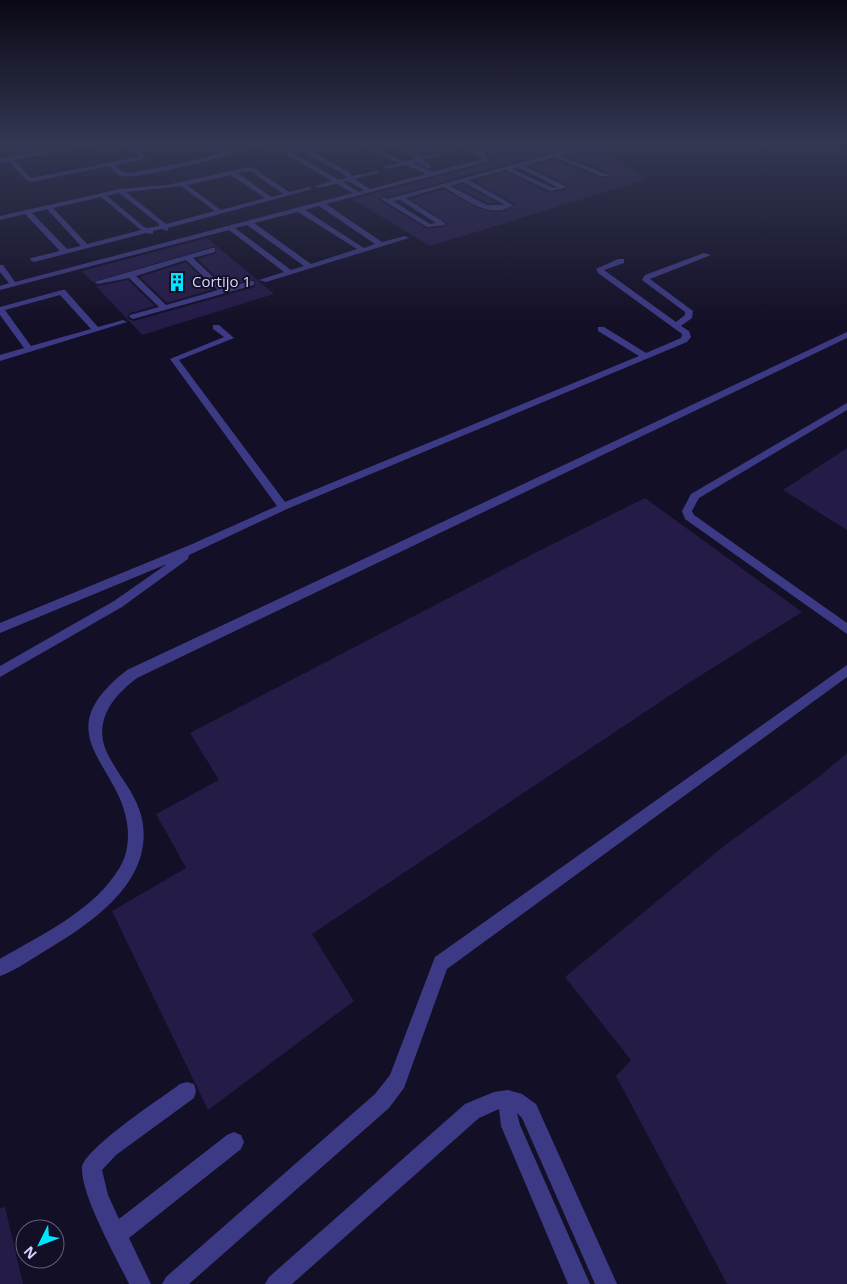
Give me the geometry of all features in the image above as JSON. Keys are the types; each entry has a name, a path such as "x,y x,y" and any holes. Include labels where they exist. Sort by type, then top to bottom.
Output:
{"street":[{"path":"0,218 62,204"},
{"path":"113,204 165,244"},
{"path":"137,204 162,223 162,227 179,241"},
{"path":"209,204 220,212"},
{"path":"133,242 162,227 251,204"},
{"path":"98,282 130,275 145,260 157,257 165,244 315,204"},
{"path":"319,204 381,245"},
{"path":"392,204 429,226 443,224 411,204"},
{"path":"482,204 489,208 502,208 510,205 508,204"},
{"path":"48,207 86,247"},
{"path":"299,208 364,250"},
{"path":"27,212 65,252"},
{"path":"314,218 333,213"},
{"path":"247,222 309,266"},
{"path":"229,227 289,272"},
{"path":"169,233 183,229"},
{"path":"34,260 152,233"},
{"path":"243,238 262,233"},
{"path":"262,280 405,238"},
{"path":"0,288 157,257 188,258 212,250"},
{"path":"677,325 689,316 690,311 646,280 648,277 707,255"},
{"path":"188,258 224,291"},
{"path":"0,628 194,548 283,507 687,337 686,333 677,325 600,269 602,266 621,261"},
{"path":"0,268 14,285"},
{"path":"130,275 164,308"},
{"path":"133,317 251,283"},
{"path":"28,350 0,309 62,292 96,330"},
{"path":"2,355 28,350 123,322"},
{"path":"216,327 230,338 174,359 283,507"},
{"path":"601,329 645,356"},
{"path":"0,968 90,912 118,885 130,865 136,836 135,821 128,802 97,745 96,730 100,708 117,686 132,674 847,336"},
{"path":"203,338 212,345"},
{"path":"847,406 695,496 686,512 689,517 847,629"},
{"path":"0,672 104,612 164,574 194,548"},
{"path":"173,1284 382,1102 397,1081 441,964 847,670"},
{"path":"140,1284 98,1197 92,1167 109,1148 187,1091"},
{"path":"508,1099 508,1114 511,1126 579,1284"},
{"path":"276,1284 472,1111 491,1100 508,1099 520,1103 528,1111 606,1284"},
{"path":"116,1235 234,1142"}],"building":[{"path":"360,204 385,204 427,229 445,227 447,223 418,204 470,204 477,208 495,212 505,211 515,204 567,204 430,246"},
{"path":"207,238 274,294 142,335 95,285 128,280 155,306 130,313 127,318 134,321 255,287 255,280 226,286 197,259 216,253 215,246 92,282 82,271"},
{"path":"186,262 214,289 167,303 140,277"},
{"path":"847,448 847,530 783,490"},
{"path":"645,498 802,612 687,684 312,934 354,1001 208,1110 112,911 186,868 156,814 219,780 190,733 531,555"},
{"path":"847,753 847,1284 727,1284 616,1076 631,1060 565,977 724,846 820,776"},
{"path":"5,1207 15,1250 15,1269 19,1269 23,1284 0,1284 0,1208"}],"place":[{"name":"Cortijo 1","path":"177,282"}]}
